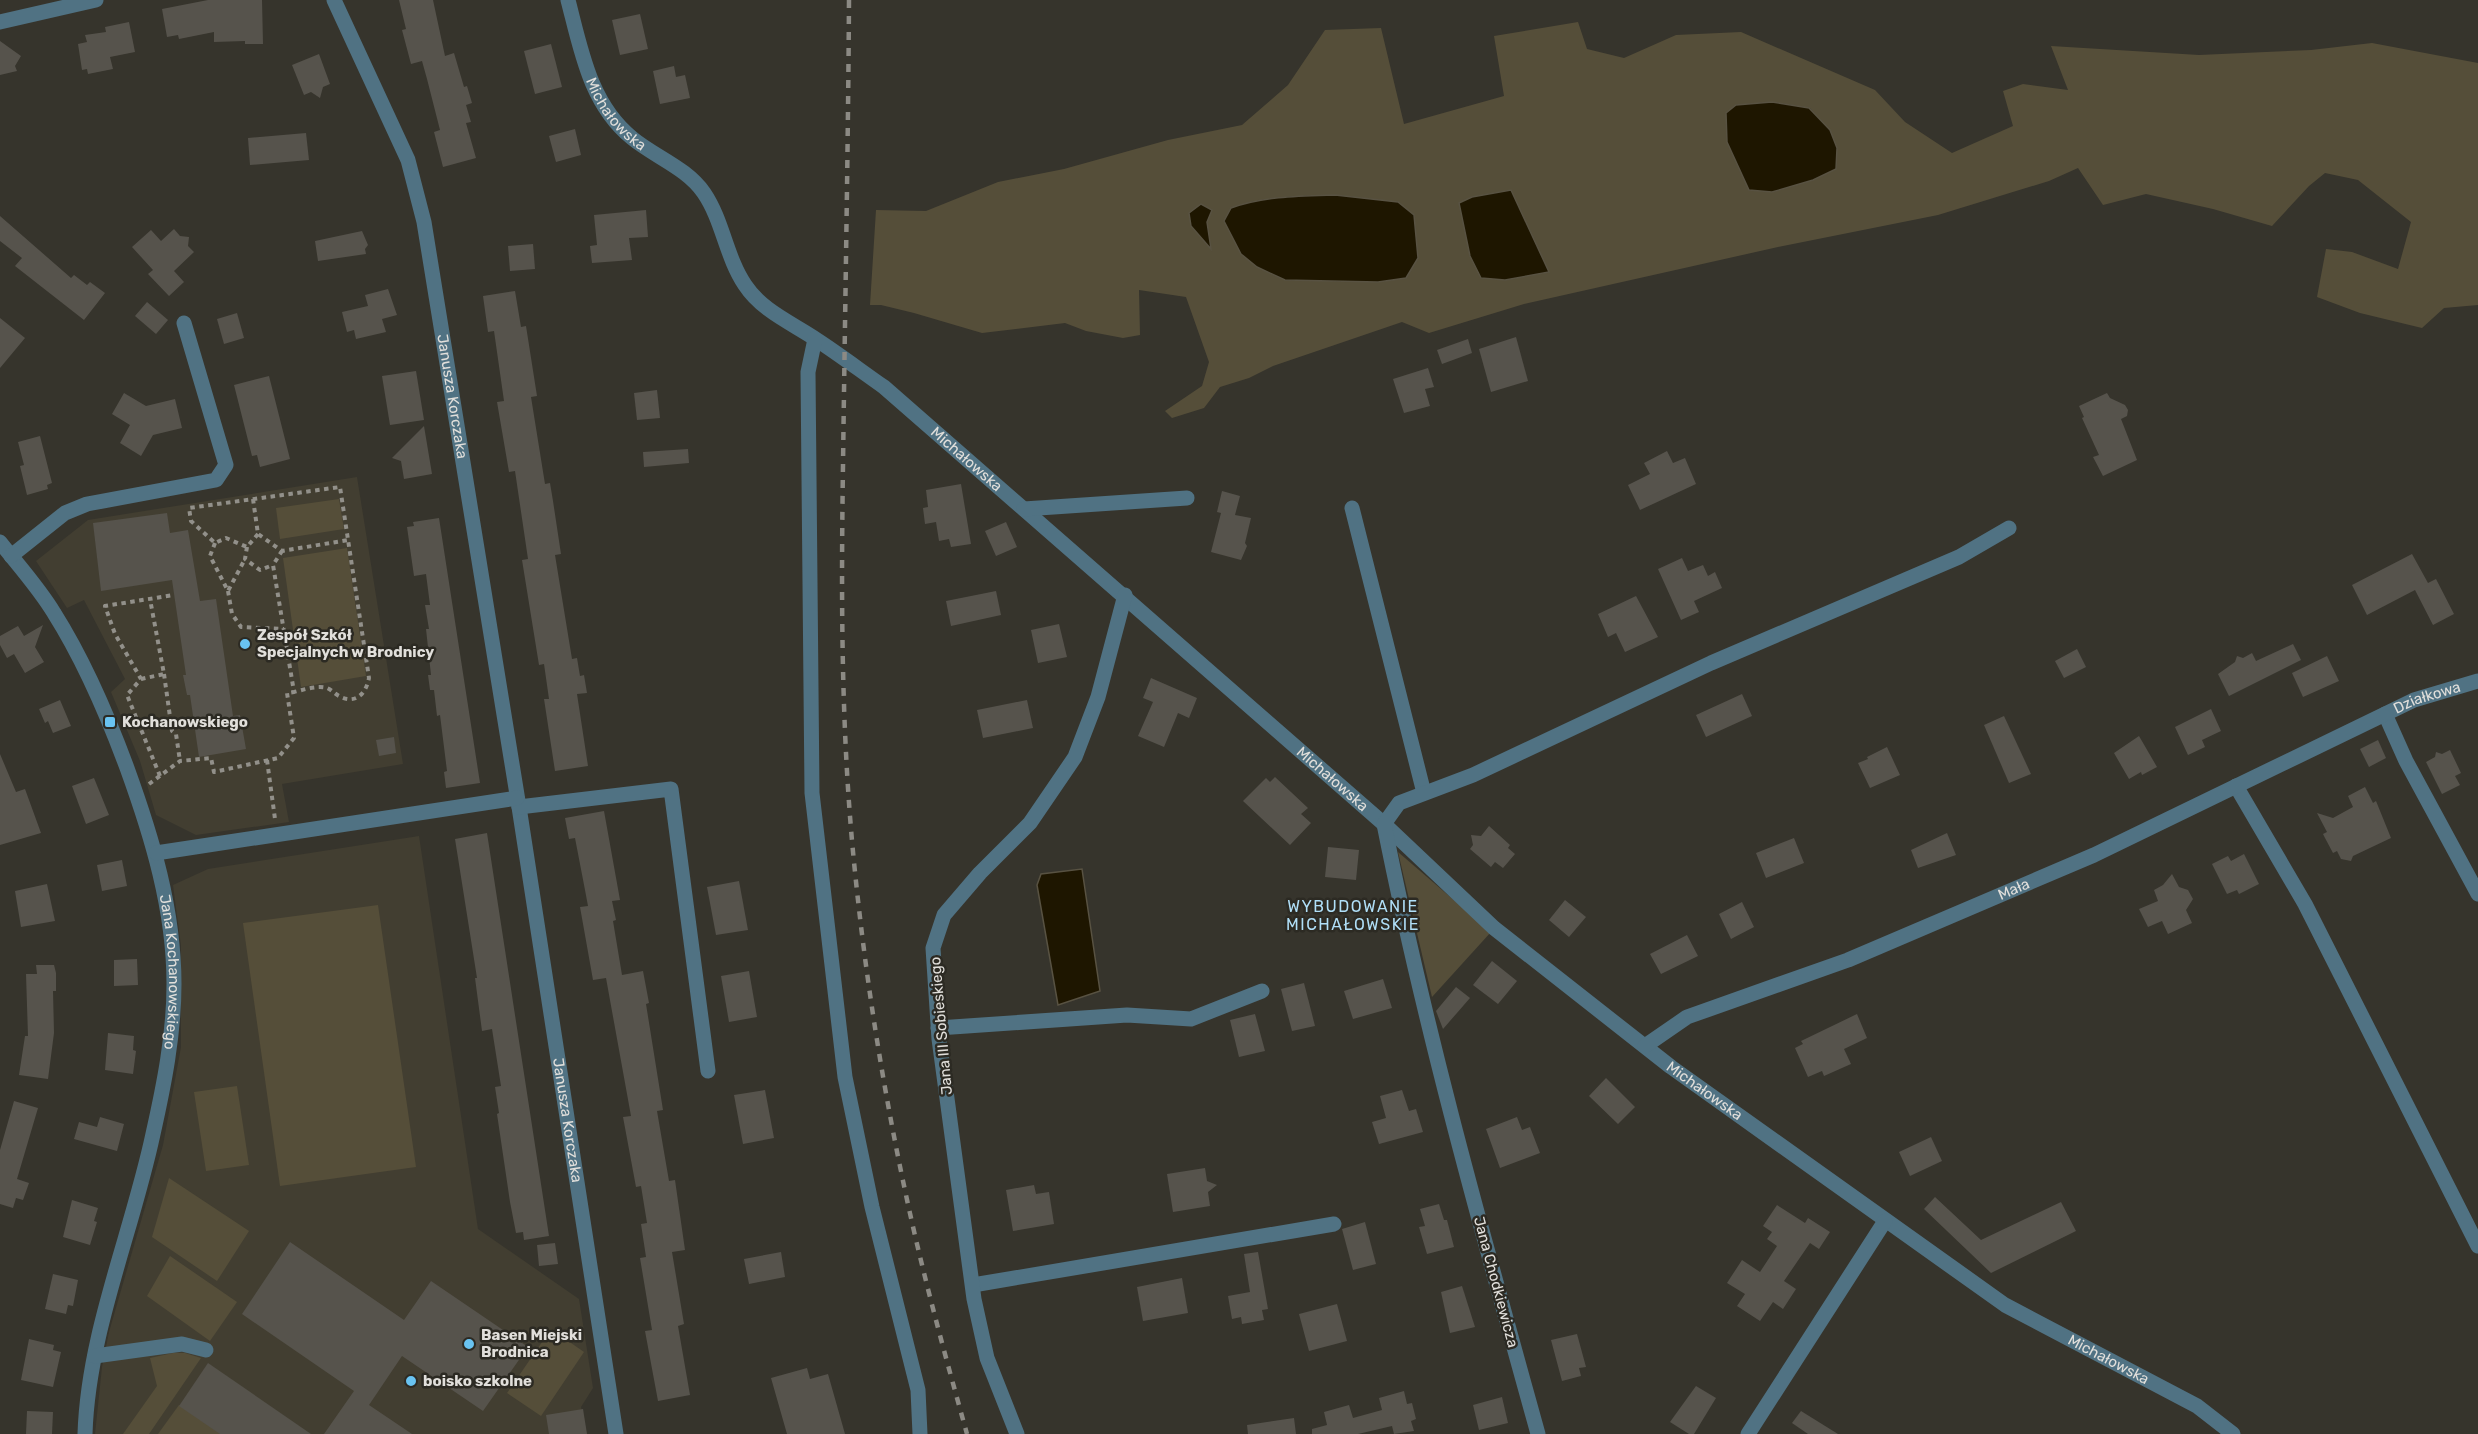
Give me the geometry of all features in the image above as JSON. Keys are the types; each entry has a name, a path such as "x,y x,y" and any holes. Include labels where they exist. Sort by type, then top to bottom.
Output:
{"street":[{"path":"0,22 96,0"},
{"name":"Janusza Korczaka","path":"334,0 408,160 424,222 518,803 616,1434"},
{"name":"Michałowska","path":"568,0 586,69 608,114 631,137 689,176 704,193 740,277 756,299 781,319 815,339 884,387 1384,824 1494,928 1645,1046 1885,1221 2005,1305 2197,1406 2233,1434"},
{"path":"11,556 66,513 87,504 216,480 226,465 184,323"},
{"path":"815,339 808,372 812,793 845,1077 872,1207 918,1390 920,1434"},
{"path":"1024,509 1187,498"},
{"path":"1352,508 1424,794"},
{"path":"1384,824 1399,803 1473,775 1711,663 1959,557 2009,528"},
{"name":"Jana Kochanowskiego","path":"0,542 54,613 102,702 156,853 171,935 174,983 172,1033 153,1135 95,1356 85,1434"},
{"name":"Jana III Sobieskiego","path":"1017,1434 987,1358 973,1285 938,1028 933,948 944,915 980,873 1030,823 1075,757 1098,697 1125,596"},
{"name":"Działkowa","path":"2381,716 2414,700 2478,681"},
{"path":"2381,716 2478,894"},
{"name":"Mała","path":"1645,1046 1687,1017 1848,960 2094,855 2381,716"},
{"path":"2236,786 2304,904 2478,1246"},
{"path":"156,853 518,803 671,789 708,1071"},
{"name":"Jana Chodkiewicza","path":"1384,824 1404,921 1454,1130 1538,1434"},
{"path":"938,1028 1127,1015 1191,1019 1262,991"},
{"path":"1748,1434 1885,1221"},
{"path":"973,1285 1334,1224"},
{"path":"95,1356 182,1344 206,1350"}],"path":[{"path":"147,785 180,761 211,758 214,772 278,758 294,738 287,693 319,687 328,688 338,696 349,700 359,698 367,687 369,678 340,487 189,508 191,521 215,543"},
{"path":"228,591 245,558 248,547 258,534 253,499"},
{"path":"258,534 282,551 348,540"},
{"path":"248,547 226,538 215,543 210,556 228,591 232,614 242,627 284,629"},
{"path":"245,558 260,570 273,565 282,551"},
{"path":"273,565 294,692"},
{"path":"141,679 115,634 105,606 174,595"},
{"path":"150,599 172,731 176,734 180,761"},
{"path":"160,776 127,695 141,679 164,674"},
{"path":"267,760 276,824"}],"shaded area":[{"path":"1578,22 1587,49 1624,58 1676,35 1741,32 1875,90 1905,122 1952,153 2013,126 2003,91 2023,84 2068,90 2051,46 2199,55 2311,50 2372,43 2478,63 2478,305 2444,308 2422,328 2360,313 2317,297 2326,249 2352,252 2398,269 2411,222 2358,180 2325,173 2309,186 2272,226 2213,209 2146,194 2103,205 2078,168 2049,181 1938,215 1778,247 1524,304 1429,333 1402,322 1273,366 1249,378 1220,387 1204,408 1172,418 1165,411 1202,386 1209,362 1186,297 1139,290 1140,335 1123,338 1086,331 1065,323 982,333 914,313 881,305 870,305 876,210 926,211 998,182 1064,169 1168,140 1242,125 1288,85 1325,30 1381,28 1404,124 1504,96 1494,36","holes":["1773,102 1810,108 1830,131 1837,148 1749,189 1727,142 1736,105","1335,195 1398,202 1406,278 1378,282 1285,280 1224,221 1232,208 1244,204 1283,197"]},
{"path":"1772,102 1809,108 1830,130 1837,148 1836,169 1813,180 1772,192 1749,190 1727,142 1726,113 1736,105"},
{"path":"1511,190 1549,272 1505,280 1481,278 1470,256 1459,203 1472,197"},
{"path":"1335,195 1398,202 1414,215 1418,258 1406,278 1378,282 1285,280 1257,267 1241,254 1224,221 1231,208 1244,204 1283,197"},
{"path":"1201,204 1212,210 1207,222 1211,249 1191,226 1189,213"},
{"name":"Zespół Szkół Specjalnych w Brodnicy","path":"357,477 403,764 282,784 289,822 196,835 156,815 140,761 111,692 125,679 84,600 67,608 36,561 88,520"},
{"path":"339,499 344,529 280,539 276,508"},
{"path":"347,548 366,676 301,687 283,558"},
{"path":"419,836 478,1229 579,1299 593,1388 581,1407 587,1434 95,1434 102,1367 109,1332 163,1145 181,1047 181,946 173,885 208,869"},
{"path":"1398,852 1491,932 1432,997"},
{"path":"1082,869 1100,991 1058,1005 1037,885 1041,874"},
{"path":"378,905 416,1167 280,1186 243,923"},
{"path":"237,1086 249,1165 206,1171 194,1092"},
{"path":"169,1178 249,1231 217,1281 152,1237"},
{"path":"170,1256 237,1302 210,1341 147,1296"},
{"path":"551,1329 584,1352 541,1416 507,1393"},
{"path":"185,1353 201,1358 149,1434 123,1434 157,1386 150,1358"},
{"path":"179,1405 221,1434 158,1434"}],"building":[{"path":"208,0 262,0 263,44 245,44 245,41 214,42 214,32 179,39 178,35 167,37 162,9"},
{"path":"399,0 433,0 445,56 454,53 464,87 467,86 472,103 466,105 471,122 466,123 476,158 443,167 434,132 440,130 427,79 422,61 411,64 402,30 406,29"},
{"path":"640,14 648,49 620,55 612,20"},
{"path":"129,22 135,52 110,57 113,69 88,74 87,69 82,70 78,44 87,42 85,35 106,32 105,27"},
{"path":"0,41 21,56 15,66 17,71 0,75"},
{"path":"551,44 562,87 535,94 524,51"},
{"path":"319,54 330,84 323,87 320,98 311,92 304,95 292,65"},
{"path":"674,66 676,77 685,75 690,98 660,104 653,71"},
{"path":"575,129 581,155 556,162 549,136"},
{"path":"306,133 309,160 250,165 248,138"},
{"path":"646,210 648,237 629,238 632,260 592,263 590,246 597,245 594,215"},
{"path":"0,216 71,278 74,275 87,285 90,282 105,293 84,320 15,266 22,258 0,241"},
{"path":"174,229 180,236 189,237 188,246 194,252 174,271 184,282 169,296 148,274 153,270 132,247 151,230 161,241"},
{"path":"362,231 368,245 365,249 366,254 318,261 315,241"},
{"path":"533,244 535,269 510,271 508,246"},
{"path":"388,289 397,315 382,319 386,332 356,339 354,330 347,332 342,312 368,306 365,295"},
{"path":"515,291 521,327 526,326 537,396 531,397 545,484 550,483 553,501 561,554 555,555 572,659 577,658 580,676 584,675 587,693 577,694 588,766 555,771 544,699 549,699 544,664 539,665 522,560 528,559 515,471 509,472 497,402 504,401 494,331 488,332 483,296"},
{"path":"147,302 168,320 156,334 135,316"},
{"path":"237,313 244,338 224,344 217,319"},
{"path":"0,318 25,338 0,368"},
{"path":"1516,337 1528,381 1491,392 1479,349"},
{"path":"1468,339 1472,353 1442,364 1437,350"},
{"path":"1428,368 1434,387 1425,389 1430,406 1404,413 1393,379"},
{"path":"416,371 424,420 390,425 382,376"},
{"path":"269,376 290,459 260,467 257,455 252,456 234,385"},
{"path":"657,390 660,418 637,420 634,393"},
{"path":"124,393 146,406 175,399 182,428 153,435 141,456 120,443 130,425 112,414"},
{"path":"2107,393 2110,398 2125,405 2128,410 2127,416 2121,419 2137,460 2103,476 2093,457 2099,455 2079,406"},
{"path":"424,426 432,474 404,479 401,461 392,458"},
{"path":"40,436 52,483 47,485 48,489 27,495 20,466 24,465 18,442"},
{"path":"688,449 689,463 644,467 643,452"},
{"path":"1667,451 1673,463 1685,458 1696,484 1640,510 1628,485 1650,474 1644,463"},
{"path":"961,484 971,544 951,547 949,539 939,541 936,522 925,524 923,508 928,507 926,490"},
{"path":"1222,491 1240,496 1235,515 1251,518 1245,543 1247,546 1241,560 1211,552 1221,513 1217,512"},
{"name":"Zespół Szkół Specjalnych w Brodnicy","path":"167,513 170,533 188,530 200,601 216,599 233,716 240,715 246,749 199,757 190,695 187,695 183,675 186,675 172,580 101,591 93,523"},
{"path":"439,518 480,783 446,788 444,772 447,771 440,715 437,716 434,690 430,690 428,675 431,675 426,629 429,629 425,605 430,605 426,574 414,576 407,527 414,526 413,522"},
{"path":"1006,522 1017,547 996,556 985,531"},
{"path":"2412,554 2428,583 2436,579 2454,614 2433,625 2415,590 2367,615 2352,585"},
{"path":"1682,558 1688,571 1703,565 1708,576 1715,572 1722,588 1694,601 1699,612 1681,620 1658,569"},
{"path":"996,591 1001,615 951,626 946,601"},
{"path":"1636,596 1658,637 1625,652 1616,633 1608,637 1598,614"},
{"path":"1059,624 1067,657 1038,663 1031,630"},
{"path":"43,625 35,647 44,662 25,673 14,654 7,658 0,645 0,636 18,626 24,636"},
{"path":"2293,644 2301,660 2229,696 2218,674 2235,662 2237,656 2243,658 2252,653 2256,661"},
{"path":"2077,649 2086,667 2064,678 2055,661"},
{"path":"2327,656 2339,681 2303,697 2292,673"},
{"path":"1151,678 1197,698 1189,718 1178,713 1164,747 1138,736 1153,702 1143,698"},
{"path":"1742,694 1752,716 1706,737 1696,715"},
{"path":"60,700 71,726 53,733 48,721 45,723 39,709"},
{"path":"1027,700 1033,728 983,738 977,710"},
{"path":"2211,709 2221,731 2202,740 2205,747 2188,755 2175,727"},
{"path":"2004,716 2031,774 2009,783 1984,725"},
{"path":"2139,736 2157,767 2129,779 2114,753"},
{"path":"394,737 396,753 379,756 376,740"},
{"path":"2378,740 2386,758 2369,767 2360,749"},
{"path":"1887,747 1900,775 1870,788 1858,763"},
{"path":"2450,750 2461,773 2455,776 2460,785 2442,794 2426,762 2435,757 2436,752 2442,754"},
{"path":"0,754 16,792 25,789 41,833 0,845"},
{"path":"1275,777 1308,808 1301,814 1311,823 1290,845 1243,801 1266,778 1270,782"},
{"path":"94,778 109,815 86,824 72,786"},
{"path":"2365,787 2373,803 2376,801 2391,838 2353,856 2351,861 2341,859 2337,851 2333,853 2325,838 2323,834 2327,832 2317,813 2333,818 2353,807 2348,796"},
{"path":"604,811 620,900 612,901 622,975 643,971 663,1110 657,1111 669,1181 675,1180 685,1250 672,1252 684,1324 678,1326 690,1395 658,1401 645,1331 652,1330 640,1258 646,1257 641,1224 647,1223 641,1186 636,1187 623,1117 631,1116 606,978 593,980 580,907 588,906 575,838 569,839 565,818"},
{"path":"1489,826 1510,845 1508,848 1515,854 1503,868 1495,862 1491,867 1470,849 1473,845 1471,835 1481,836"},
{"path":"487,833 549,1236 524,1240 523,1232 516,1233 510,1202 497,1114 499,1113 495,1087 501,1086 492,1029 482,1031 475,978 477,978 455,839"},
{"path":"1947,833 1956,855 1918,868 1911,850"},
{"path":"1794,838 1804,863 1766,878 1756,853"},
{"path":"1328,847 1359,850 1356,880 1325,877"},
{"path":"2244,854 2259,884 2239,894 2237,890 2227,894 2212,864 2228,856 2231,861"},
{"path":"122,860 127,886 102,891 97,865"},
{"path":"2172,874 2179,887 2188,890 2193,899 2186,910 2192,923 2168,934 2162,921 2148,927 2139,909 2158,901 2154,890 2163,885"},
{"path":"739,881 748,930 716,935 707,887"},
{"path":"47,884 55,921 21,927 15,891"},
{"path":"1565,900 1586,917 1569,937 1549,920"},
{"path":"1742,902 1754,927 1731,939 1719,914"},
{"path":"1687,935 1698,956 1661,974 1650,954"},
{"path":"137,959 138,985 114,986 114,960"},
{"path":"1492,961 1517,981 1498,1004 1473,985"},
{"path":"36,965 54,965 56,973 56,991 53,991 54,1033 48,1079 19,1075 25,1036 28,1036 26,974 37,974"},
{"path":"749,971 757,1017 729,1022 721,976"},
{"path":"1383,979 1392,1008 1353,1019 1344,991"},
{"path":"1304,983 1315,1026 1292,1031 1281,989"},
{"path":"1456,987 1470,998 1443,1029 1436,1011"},
{"path":"1255,1014 1265,1051 1239,1057 1230,1020"},
{"path":"1857,1014 1867,1038 1844,1049 1851,1064 1824,1076 1822,1071 1808,1077 1795,1048 1803,1044 1801,1041"},
{"path":"108,1033 134,1036 133,1050 136,1051 133,1074 105,1070"},
{"path":"1606,1078 1635,1107 1618,1124 1589,1096"},
{"path":"765,1090 774,1138 743,1144 734,1095"},
{"path":"1402,1090 1409,1111 1416,1109 1423,1132 1379,1144 1372,1122 1386,1118 1380,1096"},
{"path":"14,1101 38,1108 17,1179 29,1183 23,1200 16,1198 13,1208 0,1204 0,1150"},
{"path":"100,1117 124,1124 117,1151 74,1139 79,1122 97,1127"},
{"path":"1517,1117 1522,1130 1530,1127 1540,1153 1500,1168 1486,1129"},
{"path":"1931,1137 1942,1161 1910,1176 1899,1152"},
{"path":"1205,1168 1207,1181 1217,1185 1208,1192 1210,1206 1173,1212 1167,1174"},
{"path":"1034,1185 1036,1194 1049,1192 1054,1224 1013,1231 1006,1190"},
{"path":"1935,1197 1981,1240 2061,1202 2076,1231 1991,1273 1924,1209"},
{"path":"72,1200 98,1208 94,1221 97,1222 90,1245 63,1237"},
{"path":"1439,1204 1444,1220 1447,1220 1454,1247 1427,1254 1419,1227 1425,1226 1420,1209"},
{"path":"1777,1205 1805,1223 1808,1218 1830,1232 1819,1249 1810,1243 1784,1281 1796,1289 1783,1309 1773,1302 1760,1321 1737,1306 1745,1294 1727,1283 1742,1260 1760,1272 1777,1246 1767,1239 1772,1232 1763,1226"},
{"path":"1365,1222 1376,1264 1353,1270 1342,1229"},
{"path":"290,1242 404,1320 431,1281 528,1347 483,1411 402,1356 369,1405 412,1434 324,1434 354,1391 242,1314"},
{"path":"555,1243 558,1264 539,1266 537,1245"},
{"path":"781,1252 785,1277 749,1284 744,1259"},
{"path":"1258,1252 1268,1309 1262,1310 1264,1320 1242,1324 1241,1317 1232,1319 1228,1296 1250,1292 1244,1254"},
{"path":"53,1274 78,1280 73,1306 68,1305 66,1314 45,1309"},
{"path":"1182,1278 1188,1313 1143,1321 1137,1287"},
{"path":"1462,1286 1475,1327 1450,1333 1441,1292"},
{"path":"1337,1304 1347,1341 1309,1351 1299,1314"},
{"path":"1577,1334 1586,1367 1579,1368 1581,1376 1562,1381 1551,1340"},
{"path":"29,1339 54,1345 53,1350 61,1352 53,1387 21,1380"},
{"path":"208,1363 311,1434 220,1434 179,1406"},
{"path":"807,1368 810,1379 828,1374 845,1434 787,1434 771,1378"},
{"path":"1696,1386 1716,1398 1694,1434 1689,1434 1670,1422"},
{"path":"1404,1391 1407,1404 1412,1403 1416,1419 1411,1421 1414,1431 1394,1434 1392,1426 1358,1434 1312,1434 1312,1429 1327,1425 1324,1412 1349,1405 1353,1418 1382,1410 1379,1398"},
{"path":"1502,1397 1508,1423 1479,1430 1473,1405"},
{"path":"583,1409 587,1434 549,1434 546,1415"},
{"path":"27,1411 53,1412 52,1434 26,1434"},
{"path":"1801,1411 1838,1434 1808,1434 1792,1423"},
{"path":"1294,1418 1296,1434 1248,1434 1247,1425"}],"railway":[{"path":"849,0 842,567 843,668 850,821 864,953 890,1115 920,1255 967,1434"}],"place":[{"name":"Zespół Szkół Specjalnych w Brodnicy","path":"245,644"},
{"name":"Kochanowskiego","path":"110,722"},
{"name":"Basen Miejski Brodnica","path":"469,1344"},
{"name":"boisko szkolne","path":"411,1381"}],"district":[{"name":"WYBUDOWANIE MICHAŁOWSKIE","path":"1353,915"}]}
